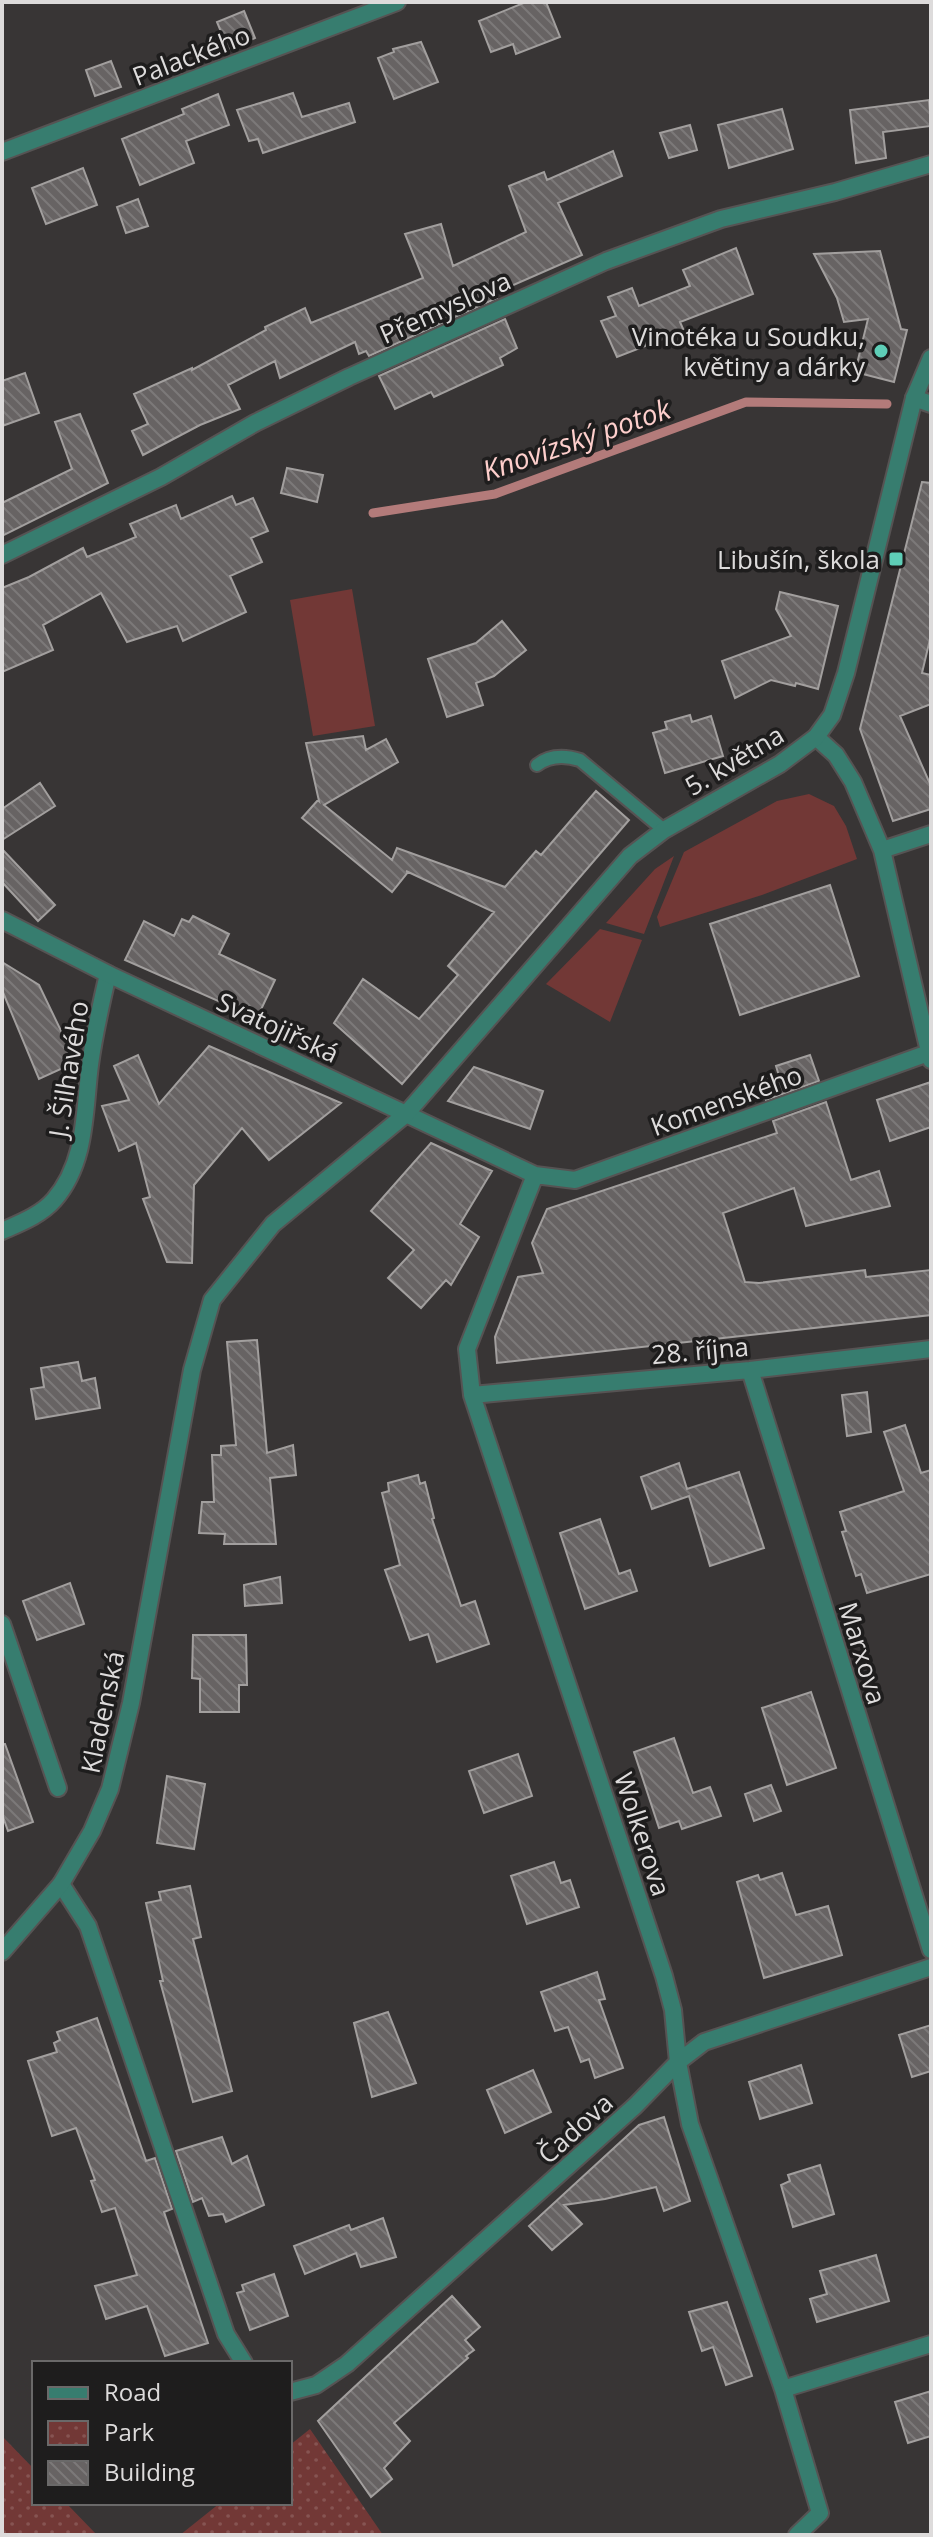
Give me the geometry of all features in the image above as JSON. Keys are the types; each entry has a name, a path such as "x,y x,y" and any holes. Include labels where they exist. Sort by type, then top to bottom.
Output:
{"street":[{"name":"Palackého","path":"2,152 397,2"},
{"name":"Přemyslova","path":"2,555 161,477 255,423 349,377 606,261 721,219 835,192 931,164"},
{"name":"5. května","path":"406,1114 630,856 664,830 780,764 816,737 832,715 846,673 914,398 931,358"},
{"path":"914,398 931,404"},
{"path":"816,737 836,755 853,782 882,850 930,1055"},
{"path":"882,850 931,834"},
{"name":"Svatojiřská","path":"2,920 108,974 535,1175"},
{"name":"J. Šilhavého","path":"2,1231 27,1220 53,1202 80,1153 95,1030 108,974"},
{"name":"Komenského","path":"535,1175 575,1180 930,1055"},
{"name":"Kladenská","path":"2,1952 61,1884 92,1831 110,1789 131,1703 192,1370 212,1300 273,1224 406,1114"},
{"name":"Wolkerova","path":"535,1175 467,1349 472,1395 664,1976 673,2010 678,2062 690,2124 783,2389 820,2513 797,2535"},
{"name":"28. října","path":"472,1395 750,1370 931,1349"},
{"name":"Marxova","path":"750,1370 931,1950"},
{"path":"2,1624 58,1788"},
{"path":"61,1884 88,1926 226,2334 243,2361"},
{"name":"Čadova","path":"292,2391 316,2385 347,2364 635,2106 678,2062 704,2042 931,1967"},
{"path":"783,2389 931,2344"}],"lane":[{"path":"537,765 551,758 566,756 580,760 664,830"}],"green space":[{"path":"352,589 375,726 313,736 290,600"},
{"path":"809,794 834,806 846,826 857,859 762,895 660,927 657,917 684,852 777,801"},
{"path":"674,856 644,934 606,923 655,869"},
{"path":"600,929 642,940 610,1022 546,984"},
{"path":"310,2429 383,2535 180,2535 218,2505 292,2505 292,2443"},
{"path":"2,2436 32,2467 32,2505 68,2505 97,2535 2,2535"}],"building":[{"path":"526,2 546,2 560,37 516,54 513,44 491,52 479,21"},
{"path":"244,11 255,38 228,49 217,22"},
{"path":"421,42 438,82 394,99 378,58 394,52 393,49"},
{"path":"111,61 121,87 95,96 86,70"},
{"path":"293,93 302,117 349,103 355,122 263,153 258,139 249,141 237,110"},
{"path":"218,94 229,125 186,141 194,163 140,185 122,139 184,114 182,109"},
{"path":"929,100 931,126 883,132 886,158 856,163 850,110"},
{"path":"782,109 793,149 729,168 718,125"},
{"path":"690,125 697,150 669,158 660,133"},
{"path":"613,151 622,176 558,203 582,255 495,293 497,298 369,356 366,351 359,354 355,342 280,378 275,361 228,385 240,409 200,425 143,455 132,431 148,424 134,394 192,370 266,330 265,327 305,308 311,323 423,278 405,234 441,224 453,266 526,232 509,186 544,172 547,180"},
{"path":"83,168 97,205 46,224 32,188"},
{"path":"138,199 148,226 126,233 117,207"},
{"path":"736,248 753,294 680,322 684,331 617,357 601,321 616,316 608,297 632,288 639,306 690,286 683,270"},
{"path":"880,251 901,329 907,330 894,382 855,372 868,319 844,322 837,298 814,254"},
{"path":"505,319 517,348 500,358 503,365 434,397 431,392 395,409 379,376"},
{"path":"25,373 39,413 2,426 2,381"},
{"path":"80,414 108,483 2,536 2,503 72,469 55,422"},
{"path":"287,468 323,475 317,502 281,493"},
{"path":"922,482 931,483 931,635 922,673 931,675 931,704 900,716 931,786 931,809 893,821 860,729"},
{"path":"232,496 236,505 253,498 268,531 251,538 262,562 230,576 246,612 183,641 177,626 127,642 101,593 43,625 53,650 2,672 2,588 83,548 87,557 136,537 130,524 176,505 181,519"},
{"path":"780,592 838,606 818,689 771,680 735,698 722,661 791,636 776,609"},
{"path":"502,621 526,650 494,676 476,683 483,705 447,717 428,659 476,643"},
{"path":"690,715 692,722 711,716 723,756 665,773 653,733 667,729 665,722"},
{"path":"363,736 366,750 386,739 398,762 324,805 392,860 397,848 505,887 536,851 541,855 596,791 629,820 402,1084 334,1023 363,979 419,1019 458,975 448,966 494,912 406,871 392,892 302,818 319,801 306,743"},
{"path":"40,783 55,806 2,840 2,809"},
{"path":"2,849 55,905 38,921 2,882"},
{"path":"830,885 859,976 740,1015 710,924"},
{"path":"193,916 229,934 219,954 275,980 257,1018 125,960 144,921 174,936 182,919 189,922"},
{"path":"2,962 39,985 76,1062 39,1079 2,990"},
{"path":"209,1046 341,1103 269,1160 242,1128 194,1185 192,1263 167,1262 143,1199 150,1197 136,1143 119,1151 102,1106 129,1100 114,1066 138,1055 159,1104"},
{"path":"810,1055 819,1081 766,1100 761,1082 779,1076 776,1066"},
{"path":"474,1067 543,1091 530,1129 448,1101"},
{"path":"931,1082 931,1127 890,1141 877,1100"},
{"path":"826,1102 851,1180 879,1171 890,1206 806,1226 794,1188 723,1213 745,1282 865,1270 866,1277 931,1270 931,1315 497,1363 495,1337 518,1277 543,1273 532,1243 547,1209 777,1133 773,1121"},
{"path":"431,1143 492,1171 460,1224 479,1237 451,1285 446,1280 421,1308 388,1278 414,1250 371,1211"},
{"path":"257,1340 267,1453 293,1445 296,1475 270,1478 276,1544 224,1544 225,1534 199,1533 202,1502 214,1502 212,1455 221,1455 221,1446 236,1445 227,1342"},
{"path":"78,1362 82,1381 95,1378 100,1408 36,1419 31,1389 44,1387 41,1368"},
{"path":"867,1392 871,1432 847,1436 842,1395"},
{"path":"905,1425 921,1473 931,1470 931,1574 867,1593 861,1574 856,1576 842,1532 846,1531 840,1512 904,1491 884,1432"},
{"path":"679,1463 687,1489 739,1472 764,1548 710,1566 689,1496 652,1509 641,1477"},
{"path":"418,1475 420,1484 425,1482 432,1519 461,1606 475,1601 489,1644 437,1662 428,1634 410,1640 385,1570 400,1565 382,1493 389,1491 388,1483"},
{"path":"600,1519 619,1574 630,1570 637,1591 585,1609 560,1533"},
{"path":"280,1577 282,1603 245,1606 244,1585"},
{"path":"70,1583 84,1624 37,1640 23,1601"},
{"path":"193,1635 246,1635 247,1685 239,1685 239,1712 200,1712 200,1679 192,1678"},
{"path":"811,1692 836,1768 787,1785 762,1708"},
{"path":"674,1738 693,1793 710,1787 721,1816 682,1829 679,1821 659,1828 634,1752"},
{"path":"2,1744 5,1744 33,1822 8,1831 2,1814"},
{"path":"518,1754 532,1796 484,1813 469,1771"},
{"path":"167,1776 205,1784 194,1849 157,1843"},
{"path":"771,1785 781,1811 754,1821 745,1794"},
{"path":"554,1862 561,1883 570,1880 579,1907 527,1924 511,1876"},
{"path":"782,1873 796,1915 828,1906 842,1955 764,1978 737,1882 758,1875 760,1880"},
{"path":"190,1886 201,1937 193,1939 232,2091 193,2102 160,1981 163,1981 146,1903 161,1900 159,1892"},
{"path":"597,1972 605,1999 599,2000 623,2068 595,2078 589,2059 581,2062 568,2027 555,2031 541,1992"},
{"path":"388,2012 416,2083 372,2097 354,2023"},
{"path":"97,2018 146,2161 155,2158 172,2209 164,2212 208,2343 165,2356 147,2306 106,2319 95,2286 137,2275 115,2208 102,2212 91,2181 95,2180 76,2128 52,2136 28,2061 57,2052 54,2043 60,2040 57,2032"},
{"path":"931,2025 931,2071 912,2077 899,2035"},
{"path":"801,2065 812,2103 760,2119 749,2082"},
{"path":"533,2070 551,2112 505,2133 487,2090"},
{"path":"664,2117 690,2201 664,2211 656,2187 564,2205 582,2224 552,2250 529,2226 639,2125"},
{"path":"222,2137 232,2164 247,2156 264,2205 226,2222 223,2214 209,2216 202,2198 193,2202 176,2151"},
{"path":"820,2165 834,2214 793,2227 781,2185 790,2181 788,2175"},
{"path":"383,2218 396,2257 361,2267 356,2253 305,2274 294,2246 349,2225 351,2230"},
{"path":"876,2255 889,2301 817,2322 810,2299 827,2294 820,2271"},
{"path":"274,2274 288,2316 250,2330 237,2293 244,2291 242,2285"},
{"path":"452,2296 480,2327 465,2340 474,2350 394,2423 410,2441 384,2468 392,2479 371,2497 318,2421"},
{"path":"727,2302 752,2376 726,2385 713,2347 702,2351 689,2312"},
{"path":"931,2391 931,2436 908,2443 895,2402"}],"waterway":[{"name":"Knovízský potok","path":"373,513 495,494 746,402 887,404"}],"place":[{"name":"Vinotéka u Soudku, květiny a dárky","path":"881,351"},
{"name":"Libušín, škola","path":"896,559"}]}
